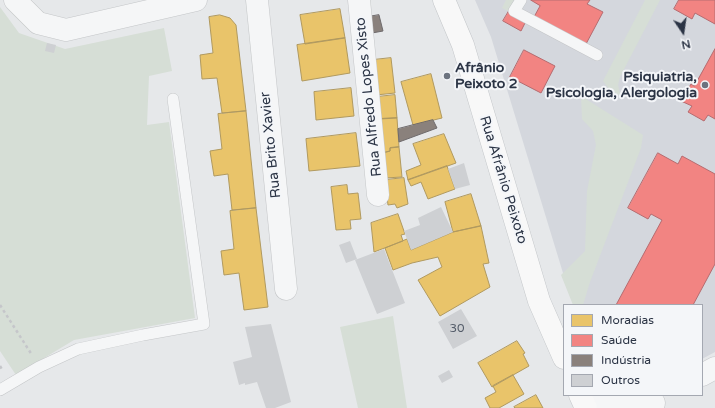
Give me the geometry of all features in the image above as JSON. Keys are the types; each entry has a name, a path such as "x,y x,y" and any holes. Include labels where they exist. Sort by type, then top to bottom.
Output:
{"main road":[{"name":"Rua Afrânio Peixoto","path":"444,0 462,45 539,301 563,356"},
{"path":"580,396 586,408"}],"street":[{"path":"15,0 38,23 66,30 196,0"},
{"name":"Rua Brito Xavier","path":"257,0 286,290"},
{"name":"Rua Alfredo Lopes Xisto","path":"359,0 378,195"},
{"path":"703,374 715,368"},
{"path":"596,396 618,405 658,402"}],"lane":[{"path":"520,0 514,11 597,55"},
{"path":"0,390 40,367 78,349 143,334 204,324 173,99"}],"path":[{"path":"0,305 40,367"}],"shaded area":[{"path":"475,0 715,0 715,352 703,358 703,304 575,304 563,273 491,37"},
{"path":"506,0 514,0 508,11 502,8"},
{"path":"645,0 660,0 620,77 618,85 619,95 609,89 603,81"},
{"path":"0,7 19,33 65,49 164,28 172,71 149,76 147,125 169,122 195,318 74,340 16,375 0,351"},
{"path":"581,96 643,135 641,148 590,282 583,304 573,304 561,275 585,251 587,191 596,145 593,131 582,119"},
{"path":"393,316 407,408 358,408 340,327"}],"building: Moradias":[{"path":"340,9 345,38 305,44 300,15"},
{"path":"220,15 230,18 236,25 246,111 222,113 217,78 202,79 200,55 213,53 209,17"},
{"path":"345,38 350,73 302,81 297,45"},
{"path":"391,58 395,93 376,95 373,60"},
{"path":"431,74 442,118 413,125 401,82"},
{"path":"351,88 354,116 316,120 314,92"},
{"path":"395,95 397,118 379,119 377,97"},
{"path":"246,111 256,208 232,210 228,174 214,176 210,151 222,149 218,114"},
{"path":"397,118 399,147 390,148 390,151 382,153 379,119"},
{"path":"356,133 360,166 309,171 306,139"},
{"path":"444,134 456,163 408,180 406,171 421,165 413,144"},
{"path":"399,147 402,177 385,178 382,153 390,151 390,148"},
{"path":"447,166 455,189 428,199 421,182 411,186 408,180"},
{"path":"404,178 408,204 397,208 395,204 388,205 385,180"},
{"path":"347,185 348,194 358,193 361,219 350,220 351,229 336,230 331,187"},
{"path":"471,194 481,226 453,232 445,202"},
{"path":"256,208 268,307 244,310 239,273 224,275 221,251 234,249 230,211"},
{"path":"398,214 405,234 401,235 403,241 374,252 371,223"},
{"path":"481,226 489,263 483,264 490,287 440,316 418,280 442,267 438,257 412,263 393,270 385,248 407,239 411,250 453,232"},
{"path":"517,341 525,353 523,354 529,366 492,387 478,363"},
{"path":"513,375 524,394 499,408 490,408 485,398 496,392 493,386"},
{"path":"536,395 543,408 514,407"}],"building: Saúde":[{"path":"531,0 590,0 587,4 603,12 586,44 534,17 540,6"},
{"path":"679,0 715,0 715,24 695,13 692,19 674,9"},
{"path":"509,11 526,21 521,31 503,21"},
{"name":"Psiquiatria, Psicologia, Alergologia","path":"715,49 715,119 708,115 704,121 688,112 692,106 681,101 691,84 694,86"},
{"path":"524,50 555,66 541,93 510,77"},
{"path":"658,153 678,164 682,156 715,174 715,264 694,304 617,304 662,220 651,214 648,219 628,208"}],"building: Indústria":[{"path":"379,15 383,31 372,33 368,17"},
{"path":"433,120 437,128 399,142 398,129"}],"building: Outros":[{"path":"47,43 56,45 54,53 45,51"},
{"path":"464,163 470,185 455,189 448,169"},
{"path":"441,207 453,232 411,250 404,231 420,225 418,218"},
{"path":"350,241 357,259 346,263 339,245"},
{"path":"384,249 405,303 377,314 355,260"},
{"path":"461,309 477,336 453,349 438,322"},
{"path":"271,324 291,402 275,408 266,408 257,382 239,385 233,362 252,357 245,327"},
{"path":"449,370 453,377 442,383 438,376"}],"place":[{"name":"Afrânio Peixoto 2","path":"447,76"},
{"name":"Psiquiatria, Psicologia, Alergologia","path":"705,85"}]}
